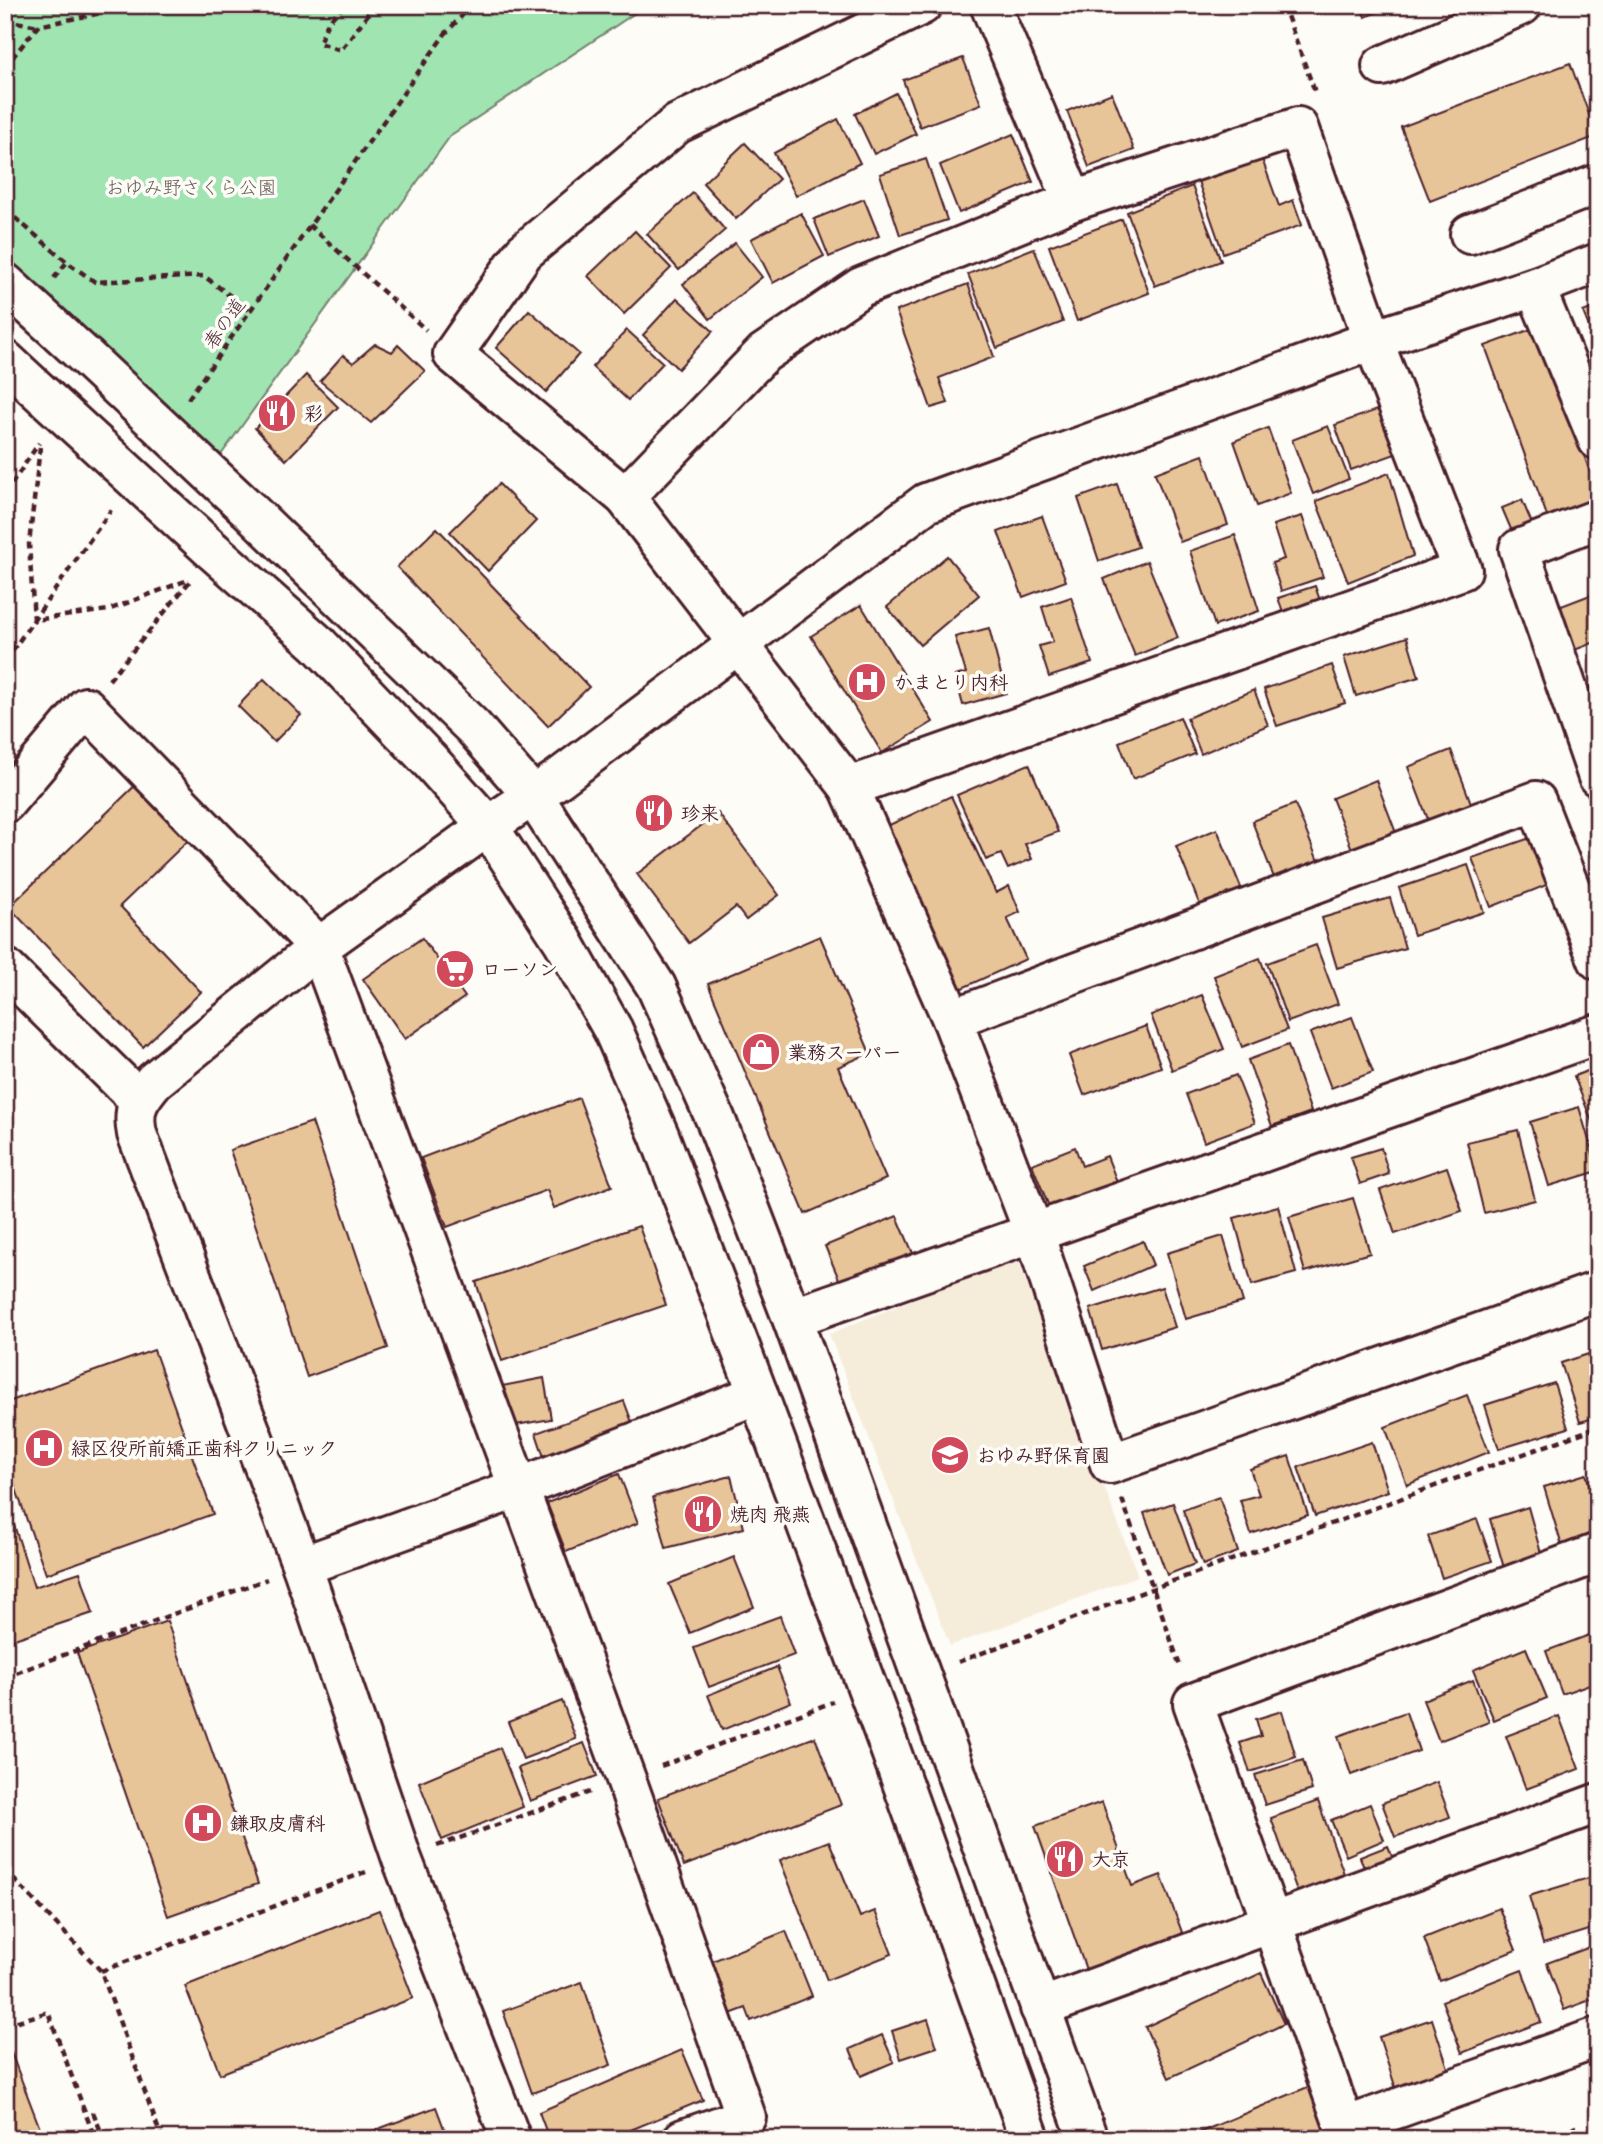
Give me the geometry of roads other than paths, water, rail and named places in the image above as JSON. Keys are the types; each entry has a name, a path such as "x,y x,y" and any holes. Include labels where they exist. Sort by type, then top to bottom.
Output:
{"street":[{"path":"922,5 677,124 524,252 453,354 625,497 849,787 952,1019 1034,1233 1110,1464 1598,1291"},
{"path":"990,5 1073,201"},
{"path":"1381,66 1522,5"},
{"path":"625,497 764,353 861,287 1073,201 1298,127 1373,340 1462,570 849,787"},
{"path":"1469,233 1598,184"},
{"path":"511,2139 402,1859 302,1566 136,1134 134,1118 139,1100 153,1081 319,947 488,826 534,797 926,502 1373,340 1598,264"},
{"path":"5,284 248,509 473,727 534,797 656,986 715,1118 792,1318 1088,2139"},
{"path":"1535,287 1598,440"},
{"path":"5,360 318,644 432,762 488,826 563,941 613,1030 659,1135 758,1394 1030,2139"},
{"path":"1598,519 1519,549 1598,777"},
{"path":"5,803 86,707 319,947 626,1779 746,2118 683,2139"},
{"path":"952,1019 1536,801 1598,960"},
{"path":"5,968 139,1100"},
{"path":"792,1318 1598,1034"},
{"path":"302,1566 519,1488 758,1394"},
{"path":"1598,1553 1193,1703 1347,2133 1598,2037"},
{"path":"1040,2008 1598,1803"}],"place":[{"name":"彩","path":"277,413"},
{"name":"かまとり内科","path":"867,682"},
{"name":"珍来","path":"654,813"},
{"name":"ローソン","path":"455,969"},
{"name":"業務スーパー","path":"761,1052"},
{"name":"緑区役所前矯正歯科クリニック","path":"44,1448"},
{"name":"おゆみ野保育園","path":"950,1455"},
{"name":"焼肉 飛燕","path":"703,1514"},
{"name":"鎌取皮膚科","path":"203,1823"},
{"name":"大京","path":"1065,1859"}],"park label":[{"name":"おゆみ野さくら公園","path":"191,187"}]}
